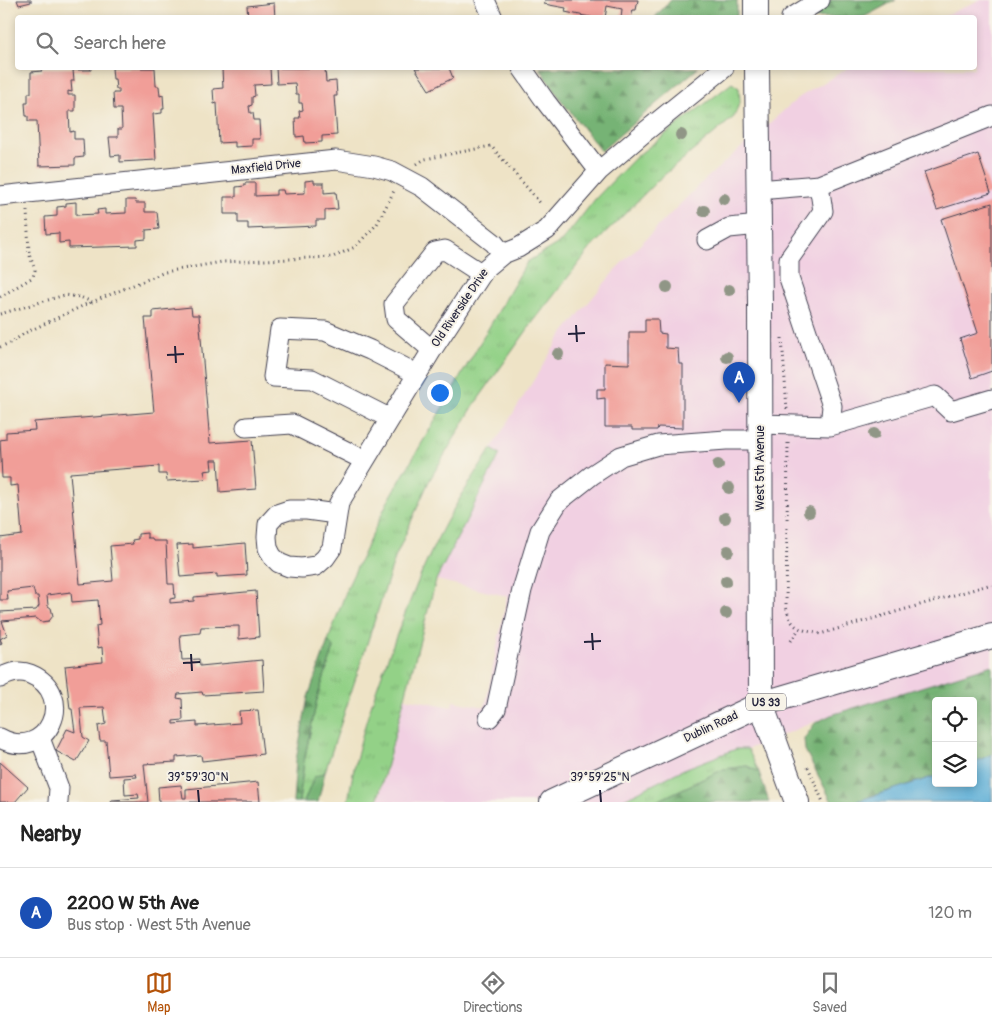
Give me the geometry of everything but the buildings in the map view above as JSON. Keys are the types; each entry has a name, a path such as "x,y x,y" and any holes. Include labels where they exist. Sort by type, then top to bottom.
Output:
{"main road":[{"path":"756,0 756,15"},
{"name":"West 5th Avenue","path":"756,70 759,225 761,704 795,766 796,802"},
{"name":"Dublin Road","path":"552,802 761,704 992,636"}],"street":[{"path":"485,0 492,15"},
{"path":"796,15 820,0"},
{"path":"523,70 599,171"},
{"name":"Old Riverside Drive","path":"336,514 339,502 364,460 485,269 503,254 518,248 547,230 599,171 721,70"},
{"path":"758,190 819,185 992,116"},
{"name":"Maxfield Drive","path":"0,196 336,160 392,171 422,187 494,243 503,254"},
{"path":"819,185 823,211 789,260 789,278 832,406 830,426"},
{"path":"707,240 729,228 759,225"},
{"path":"432,350 396,319 394,304 434,252 446,250 482,274"},
{"path":"390,418 312,379 274,377 280,329 325,331 370,350 417,374"},
{"path":"489,718 496,709 522,590 540,531 559,501 592,475 621,456 658,445 726,440 760,432 830,426 935,396 951,411 992,399"},
{"path":"246,427 292,424 364,460"},
{"path":"0,678 14,672 26,673 38,678 47,686 53,697 55,709 53,720 48,730 40,738 30,743 18,744 7,742 0,738"},
{"path":"40,738 60,788 58,802"}],"path":[{"path":"412,168 425,159 491,146 542,205"},
{"path":"0,347 12,342 25,333 92,302 165,272 222,262 333,257 355,247 377,224 396,186"},
{"path":"0,297 33,277 35,270 29,253 26,202"},
{"path":"0,314 65,295 80,297 92,302"},
{"path":"791,641 799,629"},
{"path":"795,766 823,802"}],"shaded area":[{"path":"979,0 992,0 992,665 831,715 748,749 736,749 684,769 618,802 378,802 405,698 452,707 453,701 485,707 507,596 436,580 500,455 491,449 561,336 617,268 700,184 798,98 845,70 977,70 977,15 947,15"}],"green space":[{"path":"671,0 737,0 737,15 657,15"},
{"path":"831,0 896,0 868,15 804,15"},
{"path":"541,70 696,70 601,151 561,100"},
{"path":"732,83 739,88 740,101 734,117 658,180 590,249 530,326 474,405 429,481 395,558 325,772 314,778 304,802 299,802 304,761 318,695 334,648 328,641 348,586 387,503 527,262 562,241 596,198 637,156"},
{"path":"491,449 500,454 436,580 377,802 348,802 357,756 369,712 413,595 445,524"},
{"path":"328,641 334,648 318,695 304,761 299,802 293,802 296,760 308,697"},
{"path":"992,665 992,754 977,761 977,697 932,697 932,777 854,802 832,802 805,750 804,739 815,723 831,715"},
{"path":"736,749 748,749 759,772 747,766 724,769 655,802 618,802 684,769"},
{"path":"747,766 759,772 769,802 655,802 724,769"},
{"path":"325,772 318,802 304,802 314,777"}],"water":[{"path":"992,754 992,802 854,802 932,777 932,787 977,787 977,761"}],"place":[{"name":"2200 W 5th Ave","path":"739,403"}]}
